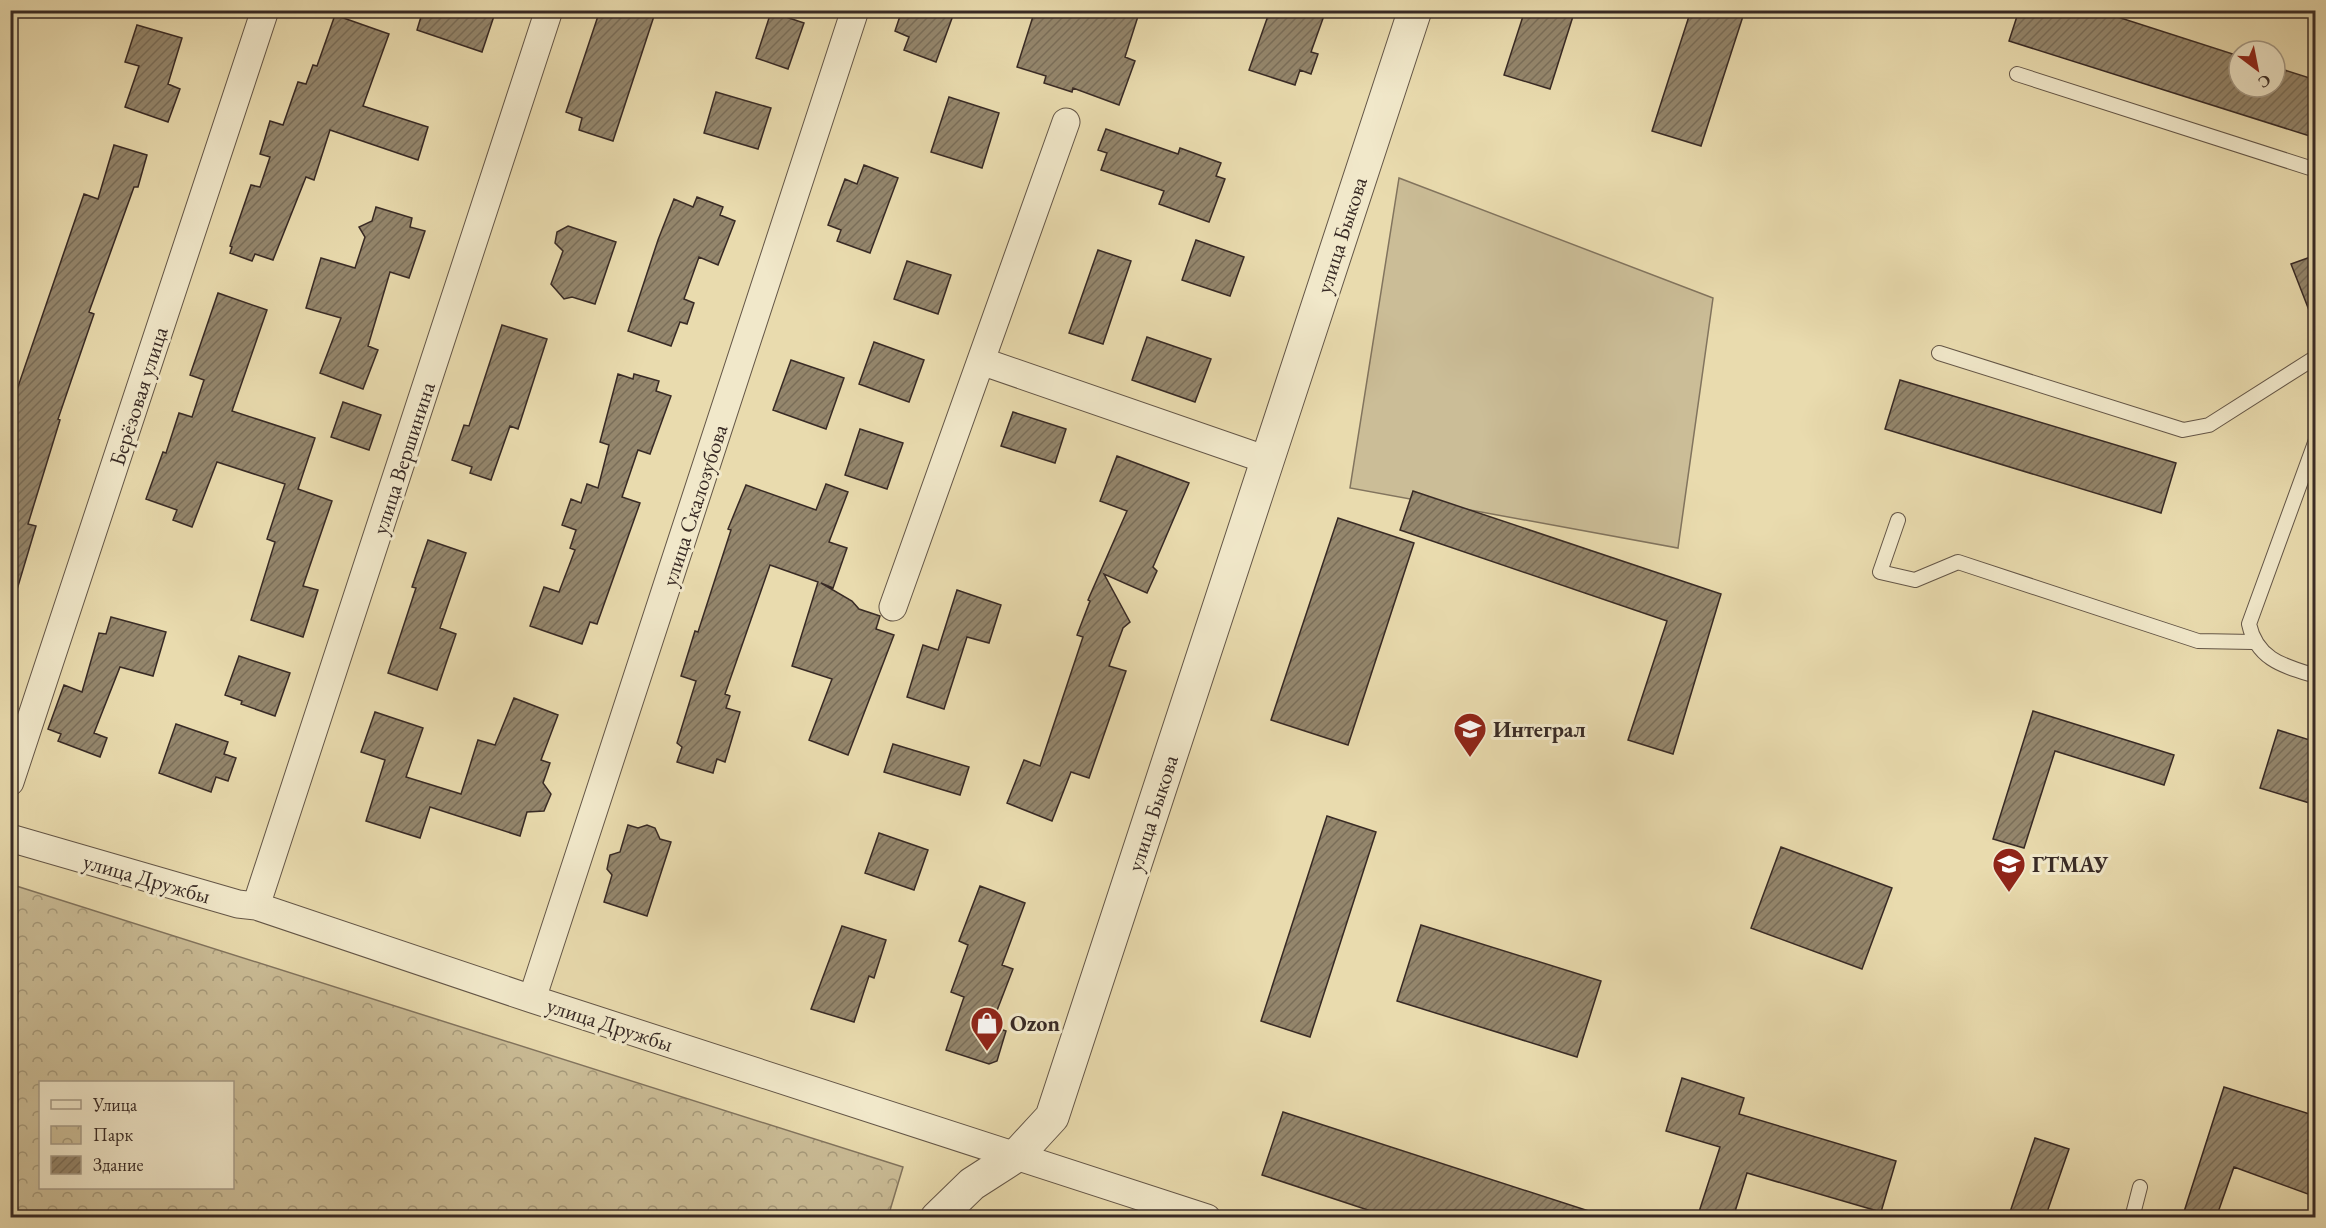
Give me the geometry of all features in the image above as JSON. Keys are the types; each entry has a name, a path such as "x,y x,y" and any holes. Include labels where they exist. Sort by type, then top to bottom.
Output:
{"street":[{"name":"Берёзовая улица","path":"10,782 266,10"},
{"name":"улица Вершинина","path":"256,906 549,10"},
{"name":"улица Скалозубова","path":"532,999 855,10"},
{"name":"улица Быкова","path":"937,1218 972,1184 1017,1155 1052,1117 1415,10"},
{"path":"892,607 1066,122"},
{"path":"981,361 1267,460"},
{"name":"улица Дружбы","path":"10,838 238,904 256,906 532,999 1207,1218"}],"lane":[{"path":"2017,74 2316,170"},
{"path":"1939,353 2183,430 2209,424 2316,357"},
{"path":"2316,440 2249,624 2253,642 2265,655 2285,667 2316,676"},
{"path":"1898,520 1880,572 1915,580 1958,562 2198,641 2253,642"},
{"path":"2132,1218 2140,1187"}],"green space":[{"path":"1399,178 1713,298 1678,548 1350,488"},
{"path":"10,884 903,1167 888,1217 11,1217"}],"building":[{"path":"423,10 496,10 482,52 417,30"},
{"path":"600,10 656,10 613,141 579,130 582,118 566,112"},
{"path":"902,10 955,10 936,62 904,50 909,37 895,31"},
{"path":"1035,10 1140,10 1125,57 1135,61 1119,105 1073,88 1072,92 1044,83 1046,76 1017,67"},
{"path":"1270,10 1326,10 1311,52 1318,54 1311,74 1300,70 1295,85 1249,70"},
{"path":"1525,10 1575,10 1550,89 1504,75"},
{"path":"1691,10 1745,10 1701,146 1652,131"},
{"path":"2019,10 2096,10 2227,52 2227,99 2287,99 2287,71 2316,80 2316,138 2009,41"},
{"path":"771,12 804,23 788,69 756,58"},
{"path":"335,15 389,34 363,106 428,127 418,160 330,130 314,180 306,177 273,260 255,254 252,261 230,253 232,247 230,246 251,185 260,187 270,157 260,154 270,121 283,125 298,82 306,84 313,65 317,66"},
{"path":"137,25 182,38 168,84 180,89 168,122 125,107 139,66 125,62"},
{"path":"716,92 771,108 758,149 704,133"},
{"path":"949,97 999,113 982,168 931,152"},
{"path":"1106,129 1178,154 1180,148 1221,163 1216,176 1225,179 1209,222 1159,204 1164,191 1101,170 1107,153 1098,150"},
{"path":"114,145 147,155 138,187 134,187 89,312 94,314 58,419 60,420 28,524 36,526 16,593 10,592 10,410 84,194 98,199"},
{"path":"864,165 898,178 870,253 837,241 841,230 828,225 845,179 857,184"},
{"path":"697,197 723,207 720,215 735,221 718,265 699,257 684,299 694,303 687,324 680,322 671,346 628,331 674,199 693,207"},
{"path":"376,207 412,218 410,227 425,231 409,278 390,272 368,346 378,350 363,389 320,373 341,318 306,308 321,258 355,268 365,237 359,227 372,221"},
{"path":"568,226 616,242 595,304 572,297 564,299 551,284 563,251 555,243 557,232"},
{"path":"1196,240 1244,257 1230,296 1182,280"},
{"path":"1098,250 1131,261 1103,344 1069,333"},
{"path":"2316,255 2316,323 2314,323 2291,264"},
{"path":"907,261 951,275 938,314 894,299"},
{"path":"218,293 267,310 232,411 315,438 298,489 332,501 303,586 318,590 303,637 251,620 275,542 267,539 285,484 217,462 192,527 173,520 177,510 146,499 163,452 166,453 179,413 192,417 204,380 190,375"},
{"path":"502,325 547,339 518,429 510,426 491,480 470,473 472,467 452,460 464,425 469,426"},
{"path":"1147,337 1211,359 1195,402 1132,380"},
{"path":"874,342 924,360 909,402 859,384"},
{"path":"791,360 844,378 826,429 773,410"},
{"path":"618,374 633,379 634,374 659,381 656,391 671,396 650,454 638,450 622,497 640,503 597,624 590,622 582,644 530,626 544,587 559,592 575,550 570,548 576,530 562,525 571,499 581,503 587,484 598,488 609,445 600,442"},
{"path":"1900,380 2176,463 2161,513 1885,429"},
{"path":"343,402 381,415 369,450 331,437"},
{"path":"1013,412 1066,429 1055,463 1001,446"},
{"path":"860,429 903,443 887,489 845,475"},
{"path":"1117,456 1189,483 1153,567 1157,571 1147,593 1104,574 1130,622 1123,628 1109,666 1126,671 1089,778 1071,772 1052,821 1007,803 1024,760 1040,766 1083,637 1077,635 1090,601 1088,600 1127,511 1100,501"},
{"path":"826,484 848,492 829,542 847,548 833,588 821,583 852,601 859,609 880,616 876,629 894,635 848,755 809,740 832,679 792,666 818,582 770,565 725,694 730,696 726,708 740,712 725,762 717,759 713,773 677,762 682,747 677,743 696,681 681,676 695,631 698,632 731,530 728,529 746,485 816,510"},
{"path":"1413,491 1721,594 1673,754 1628,740 1667,621 1400,530"},
{"path":"1338,518 1414,543 1348,745 1271,720"},
{"path":"428,540 466,553 440,628 456,634 437,690 388,673 416,588 412,587"},
{"path":"957,590 1001,605 989,643 967,637 944,709 907,697 923,645 938,650"},
{"path":"111,617 166,632 153,676 120,667 94,733 107,738 100,757 58,741 61,734 48,729 64,685 82,692 99,633 106,634"},
{"path":"239,656 290,673 275,716 241,704 242,701 225,695"},
{"path":"514,698 558,715 541,760 550,763 543,783 551,794 544,811 527,812 520,836 430,807 420,838 366,821 385,760 361,752 375,712 423,728 406,777 461,794 478,740 495,745"},
{"path":"2033,711 2174,755 2164,785 2055,751 2024,848 1993,839"},
{"path":"176,724 228,742 224,754 236,758 228,781 216,777 211,792 159,773"},
{"path":"2278,730 2316,742 2316,805 2260,788"},
{"path":"893,744 969,767 960,795 884,772"},
{"path":"1327,816 1376,832 1310,1037 1261,1021"},
{"path":"628,825 638,828 647,825 655,828 660,839 671,842 647,916 604,902 612,875 607,869 610,855 620,852"},
{"path":"879,833 928,850 914,890 865,873"},
{"path":"1781,847 1892,888 1862,969 1751,928"},
{"path":"980,886 1025,903 1002,965 1013,969 991,1026 1006,1031 997,1061 989,1064 946,1050 964,997 951,992 968,945 959,941"},
{"path":"1421,925 1601,981 1577,1057 1397,1001"},
{"path":"842,926 886,940 874,978 869,976 854,1022 811,1009"},
{"path":"1682,1078 1744,1098 1739,1114 1896,1161 1881,1212 1747,1173 1733,1218 1697,1218 1720,1147 1666,1131"},
{"path":"2224,1087 2316,1116 2316,1197 2234,1167 2216,1218 2182,1218"},
{"path":"1283,1112 1595,1213 1594,1218 1392,1218 1262,1175"},
{"path":"2035,1138 2069,1149 2045,1218 2008,1218"}],"place":[{"name":"Интеграл","path":"1470,758"},
{"name":"ГТМАУ","path":"2009,893"},
{"name":"Ozon","path":"987,1052"}]}
